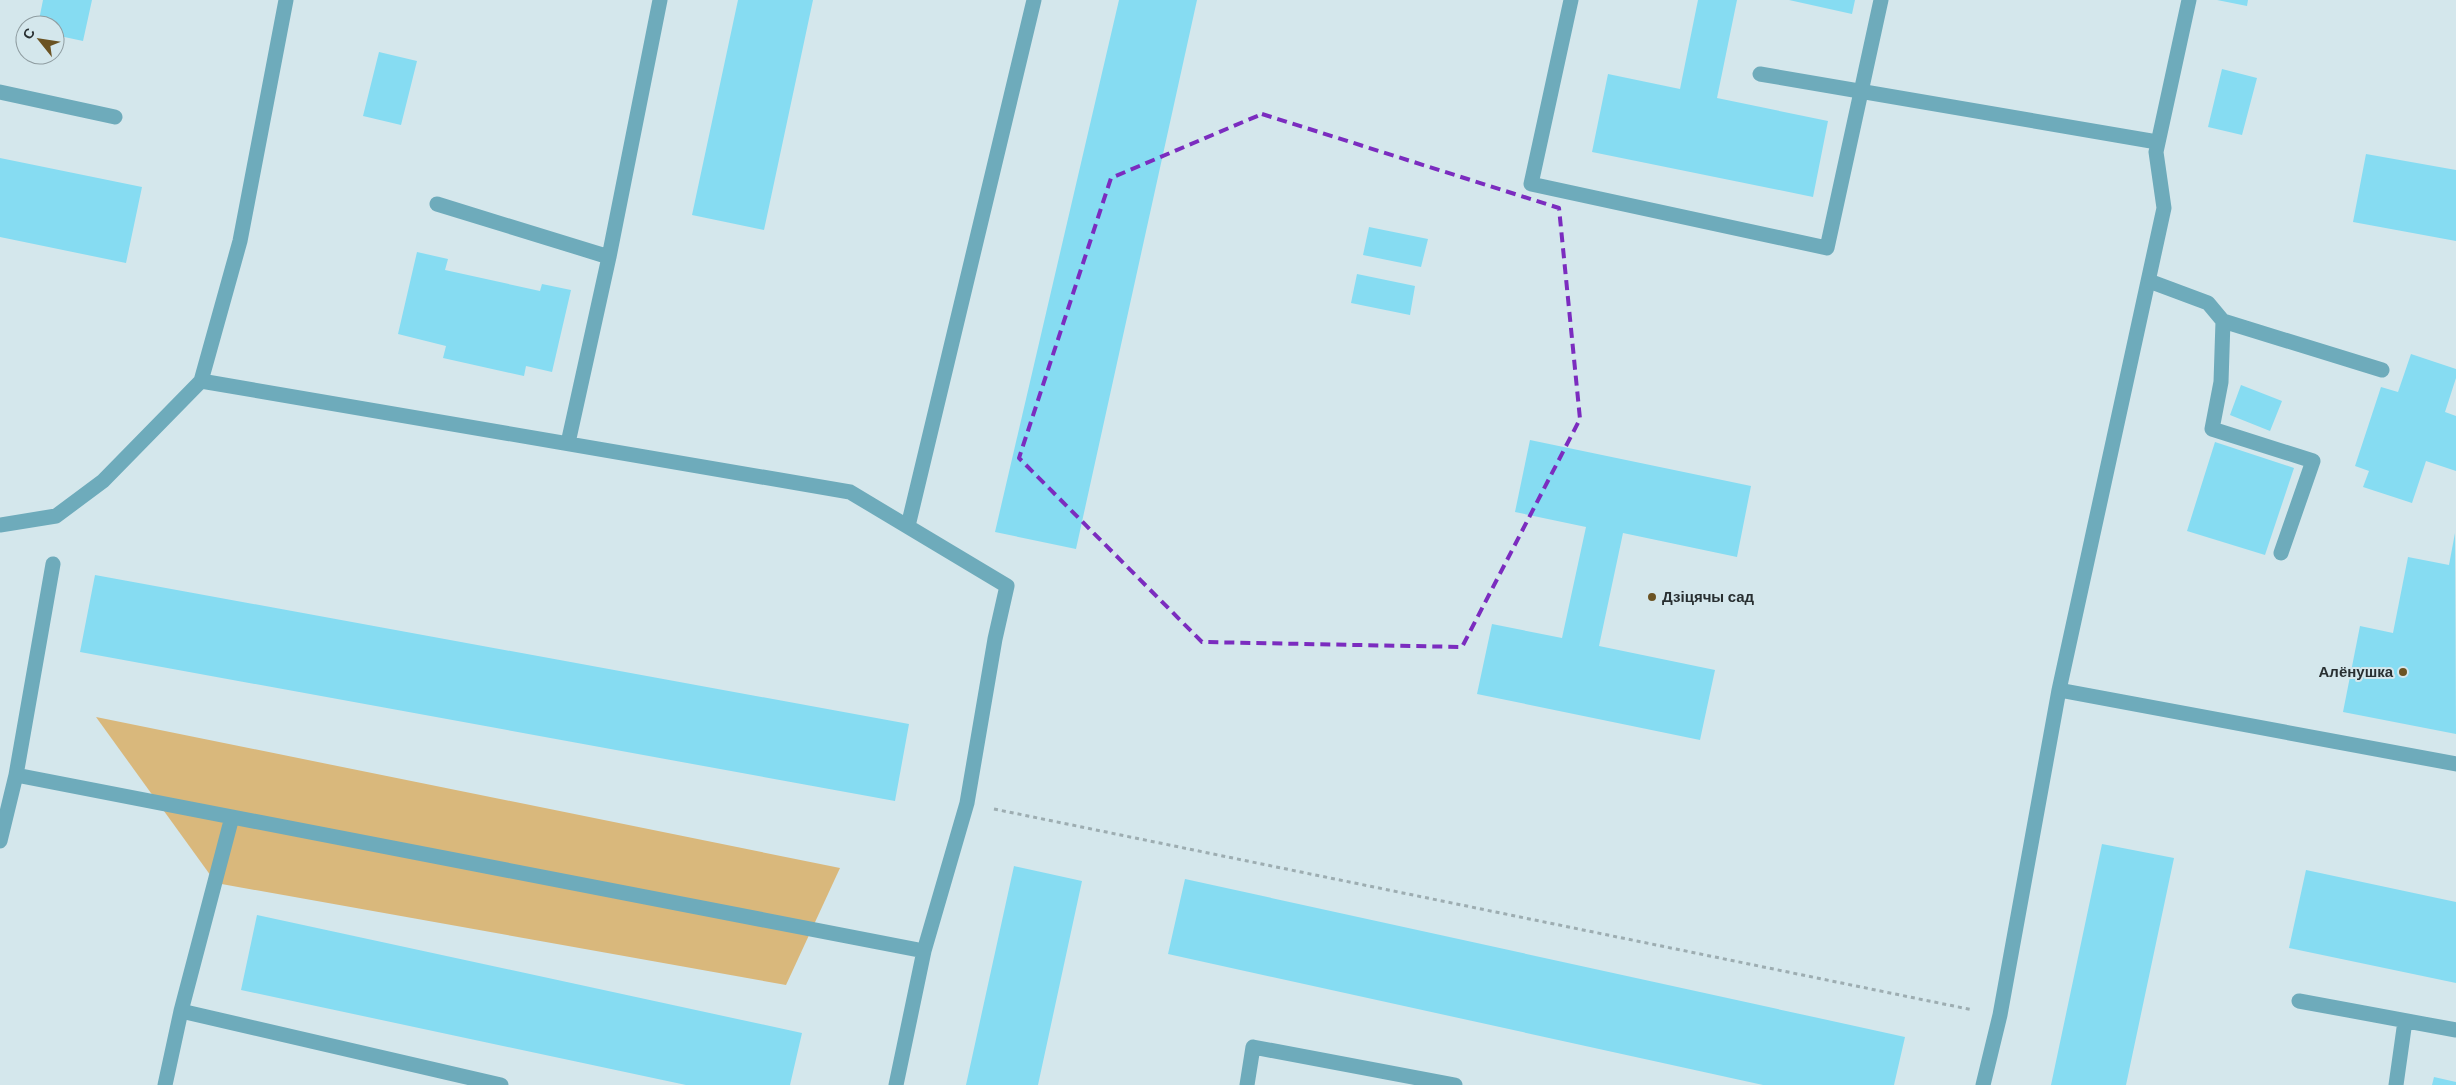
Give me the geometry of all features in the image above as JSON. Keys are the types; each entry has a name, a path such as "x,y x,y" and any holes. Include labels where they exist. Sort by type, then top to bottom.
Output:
{"lane":[{"path":"0,525 56,516 103,481 201,381 240,241 286,0"},
{"path":"568,444 609,257 660,0"},
{"path":"908,526 1034,0"},
{"path":"1571,0 1531,184 1827,248 1881,0"},
{"path":"1983,1085 2000,1015 2058,690 2164,208 2156,152 2157,142 2189,0"},
{"path":"1760,74 2157,142"},
{"path":"0,92 115,117"},
{"path":"437,204 609,257"},
{"path":"2149,281 2208,303 2223,321 2382,370"},
{"path":"2223,321 2221,382 2212,429 2313,461 2281,553"},
{"path":"201,381 850,492 1007,586 995,639 967,803 924,950 896,1085"},
{"path":"0,842 16,775 52,564"},
{"path":"2058,690 2456,764"},
{"path":"16,775 924,950"},
{"path":"165,1085 181,1011 232,817"},
{"path":"2298,1001 2456,1030"},
{"path":"181,1011 501,1085"},
{"path":"2396,1085 2404,1021"},
{"path":"1246,1085 1253,1047 1455,1085"}],"path":[{"path":"967,803 2000,1015"}],"highlighted area":[{"path":"1262,114 1559,208 1580,419 1462,647 1202,642 1019,458 1111,178"}],"shaded area":[{"path":"96,717 840,868 786,985 216,883"}],"building":[{"path":"43,0 92,0 83,41 65,37 65,15 40,15"},
{"path":"738,0 813,0 764,230 692,215"},
{"path":"1119,0 1197,0 1076,549 995,532"},
{"path":"1698,0 1737,0 1717,98 1828,121 1813,197 1592,152 1608,74 1680,89"},
{"path":"1789,0 1855,0 1852,14"},
{"path":"2217,0 2248,0 2247,6"},
{"path":"379,52 417,61 401,125 363,116"},
{"path":"2222,69 2257,78 2242,135 2208,127"},
{"path":"2366,154 2456,170 2456,241 2353,222"},
{"path":"0,158 142,187 126,263 0,237"},
{"path":"1369,227 1428,239 1421,267 1363,255"},
{"path":"417,252 448,259 445,270 540,291 542,284 571,290 552,372 526,366 524,376 443,358 446,346 398,334"},
{"path":"1357,274 1415,286 1410,315 1351,303"},
{"path":"2411,354 2456,369 2456,378 2445,412 2456,416 2456,471 2426,461 2412,503 2363,487 2369,471 2355,466 2381,387 2398,392"},
{"path":"2241,385 2282,401 2270,431 2230,415"},
{"path":"1530,440 1751,486 1737,557 1623,533 1599,646 1715,670 1700,740 1477,694 1492,624 1562,638 1586,527 1515,512"},
{"path":"2215,442 2294,468 2265,555 2187,531"},
{"name":"Алёнушка","path":"2455,533 2456,734 2343,712 2360,626 2393,633 2408,557 2449,565"},
{"path":"95,575 909,724 895,801 80,652"},
{"path":"2102,844 2174,858 2126,1085 2051,1085"},
{"path":"1014,866 1082,881 1038,1085 966,1085"},
{"path":"2306,870 2456,902 2456,983 2289,948"},
{"path":"1185,879 1905,1037 1894,1085 1763,1085 1168,954"},
{"path":"257,915 802,1033 790,1085 686,1085 241,990"},
{"path":"2434,1077 2456,1082 2456,1085 2432,1085"}],"place":[{"name":"Дзіцячы сад","path":"1652,597"},
{"name":"Алёнушка","path":"2403,672"}]}
